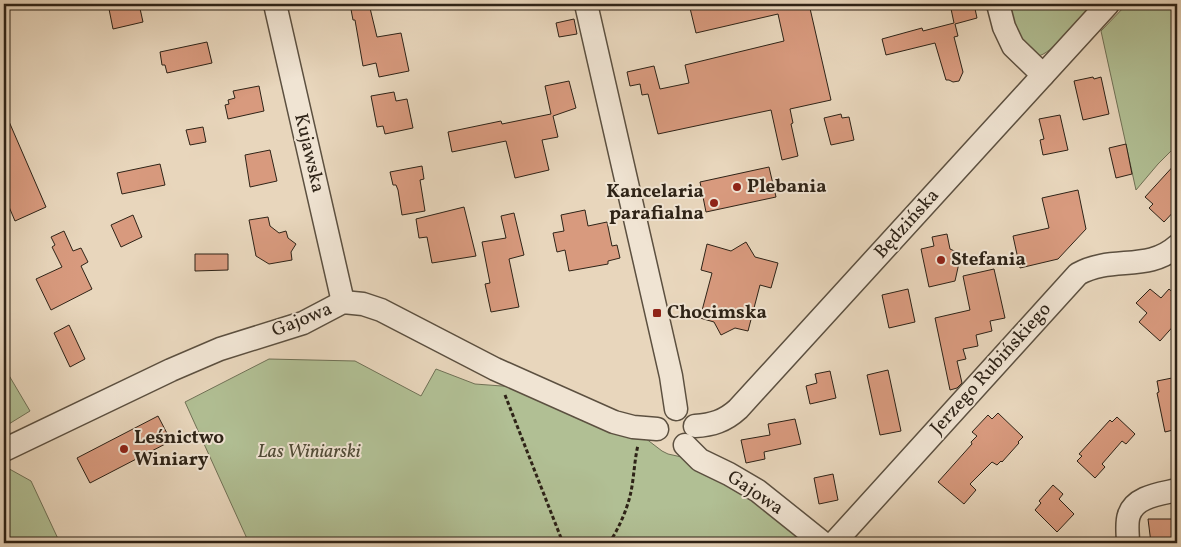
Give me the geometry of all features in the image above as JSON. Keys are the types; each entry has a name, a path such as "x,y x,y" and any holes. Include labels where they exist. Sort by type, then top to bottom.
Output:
{"street":[{"name":"Kujawska","path":"275,4 343,302"},
{"path":"586,4 671,376 676,409"},
{"path":"998,4 1004,28 1013,46 1043,75"},
{"name":"Będzińska","path":"690,436 731,416 738,409 1108,4"},
{"name":"Jerzego Rubińskiego","path":"834,543 1078,274 1097,266 1152,260 1171,252 1177,246"},
{"name":"Gajowa","path":"4,450 170,370 220,349 303,323 343,302 362,304 381,310 495,369 614,422 650,428"},
{"path":"676,409 687,412 691,416 690,436 673,446 667,444 650,428 670,410 676,409"},
{"name":"Gajowa","path":"690,436 700,460 758,491 823,543"},
{"path":"1128,543 1128,516 1133,506 1146,498 1177,490"}],"path":[{"path":"495,369 563,543"},
{"path":"609,543 616,534 630,497 633,464 650,428"}],"green space":[{"path":"1008,4 1092,4 1058,42 1043,54 1037,56 1018,37"},
{"path":"1127,4 1177,4 1177,145 1136,190 1101,31"},
{"name":"Las Winiarski","path":"269,359 355,361 421,396 436,369 475,384 515,387 645,438 668,454 686,458 733,485 808,543 249,543 185,402"},
{"path":"4,367 30,411 4,427"},
{"path":"4,466 31,481 60,543 4,543"}],"building":[{"path":"108,4 139,4 143,22 113,29"},
{"path":"350,4 369,4 377,37 401,33 409,71 379,77 376,63 363,66 355,20 353,20"},
{"path":"689,4 809,4 831,100 790,109 793,123 791,124 798,156 782,160 771,110 658,134 648,94 642,95 640,84 630,86 627,72 654,66 660,89 689,83 685,65 784,41 778,14 696,33"},
{"path":"950,4 974,4 977,18 955,24 958,36 954,37 963,72 959,81 946,80 935,43 886,55 882,39 922,28 923,31 954,23"},
{"path":"574,19 577,34 559,37 556,23"},
{"path":"207,42 212,63 167,73 165,65 162,65 160,52"},
{"path":"1093,77 1094,79 1101,77 1109,114 1083,120 1074,81"},
{"path":"569,81 576,108 553,116 558,137 542,140 549,170 515,178 506,141 452,152 448,132 501,121 502,124 551,114 545,86"},
{"path":"259,86 264,111 228,119 225,105 229,104 228,100 235,98 233,91"},
{"path":"394,92 396,101 407,99 413,128 385,134 383,126 377,127 371,96"},
{"path":"4,110 46,207 15,221 4,195"},
{"path":"841,114 842,118 849,117 854,140 831,145 824,118"},
{"path":"1060,115 1068,150 1043,155 1040,140 1044,139 1039,119"},
{"path":"203,127 206,142 190,145 186,130"},
{"path":"1126,144 1132,174 1116,178 1109,148"},
{"path":"270,150 277,181 250,187 245,155"},
{"path":"1177,162 1177,208 1164,222 1149,208 1153,204 1145,197"},
{"path":"160,164 165,185 122,194 117,173"},
{"path":"422,166 424,179 420,180 425,211 402,215 398,190 396,185 393,185 390,172"},
{"name":"Plebania","path":"769,167 776,197 706,212 700,182"},
{"path":"1078,190 1086,229 1058,259 1020,268 1013,236 1049,228 1042,198"},
{"path":"464,207 476,256 432,263 427,237 419,238 416,219"},
{"path":"585,210 588,226 607,222 612,246 617,245 620,258 608,261 608,264 569,271 565,250 557,252 553,233 564,231 561,215"},
{"path":"514,213 524,255 509,259 519,307 491,312 485,284 490,283 482,242 506,238 501,216"},
{"path":"133,215 142,237 121,247 111,225"},
{"path":"268,217 270,226 279,233 286,231 288,238 296,244 291,252 292,260 269,264 256,256 249,220"},
{"path":"64,231 73,251 81,248 88,262 81,266 92,289 51,310 36,279 62,267 52,247 55,245 51,237"},
{"name":"Stefania","path":"947,234 950,249 961,254 955,281 929,287 921,249 934,246 932,237"},
{"path":"746,242 755,257 778,263 771,288 760,285 748,331 735,328 721,335 714,322 700,318 712,273 701,270 707,244 731,251"},
{"path":"195,254 228,254 228,270 195,271"},
{"path":"994,269 1005,318 990,321 992,331 976,335 978,346 963,349 966,359 957,361 962,383 957,388 950,390 935,318 970,310 963,276"},
{"path":"908,289 915,322 889,328 882,295"},
{"path":"1150,289 1161,298 1169,289 1177,296 1177,322 1160,341 1139,322 1147,313 1136,303"},
{"path":"69,325 85,359 70,367 54,333"},
{"path":"888,370 901,431 880,435 867,375"},
{"path":"830,371 836,398 810,404 806,386 817,383 815,374"},
{"path":"1177,377 1177,429 1165,432 1157,393 1159,392 1157,381"},
{"path":"998,413 1023,437 1002,462 997,465 992,462 970,484 976,490 964,504 938,482 972,444 971,442 977,436 972,432 988,415 992,419"},
{"name":"Leśnictwo Winiary","path":"158,416 171,441 90,483 77,458"},
{"path":"1117,417 1135,434 1126,444 1122,441 1102,464 1105,467 1095,478 1077,461 1082,456 1079,454 1110,420 1112,422"},
{"path":"795,419 801,444 764,452 765,459 746,463 741,440 770,435 768,424"},
{"path":"833,474 838,500 819,504 814,478"},
{"path":"1053,485 1063,494 1059,499 1074,514 1057,532 1035,510 1041,503 1039,501"},
{"path":"1148,519 1175,519 1175,522 1177,522 1177,542 1151,543"}],"place":[{"name":"Plebania","path":"737,187"},
{"name":"Kancelaria parafialna","path":"714,203"},
{"name":"Stefania","path":"941,260"},
{"name":"Chocimska","path":"657,313"},
{"name":"Leśnictwo Winiary","path":"124,449"}]}
